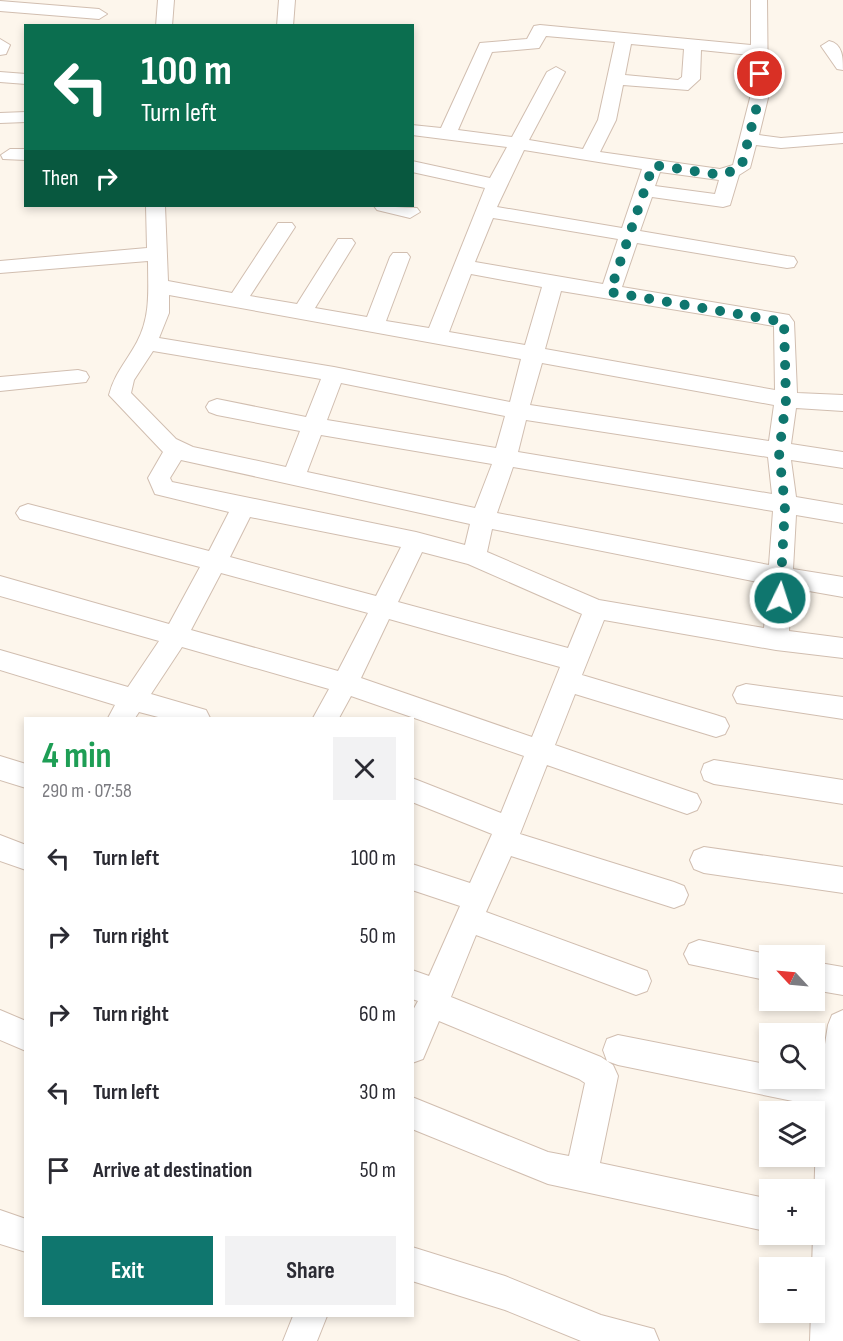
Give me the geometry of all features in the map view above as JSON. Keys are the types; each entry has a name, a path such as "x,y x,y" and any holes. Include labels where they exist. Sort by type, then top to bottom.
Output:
{"street":[{"path":"164,24 166,0"},
{"path":"285,24 287,0"},
{"path":"414,130 518,143 721,175 730,174 741,168 759,98 759,0"},
{"path":"0,6 99,14"},
{"path":"447,135 489,45 528,45 535,41 540,30 760,51"},
{"path":"589,156 607,120 618,79 624,39"},
{"path":"0,44 2,47 0,50"},
{"path":"618,79 682,86 688,84 691,79 693,44"},
{"path":"829,46 843,65"},
{"path":"436,337 496,185 556,72"},
{"path":"0,77 24,79"},
{"path":"0,118 24,117"},
{"path":"749,139 782,143 843,138"},
{"path":"610,292 653,165"},
{"path":"414,166 496,185"},
{"path":"645,190 723,201 730,174"},
{"path":"156,207 159,313 147,343 123,380 120,395 168,445 188,454 483,518 843,587"},
{"path":"388,207 410,212"},
{"path":"486,211 787,262"},
{"path":"237,301 285,227"},
{"path":"302,313 345,243"},
{"path":"0,267 157,254"},
{"path":"374,326 400,257"},
{"path":"465,267 784,322 786,400 779,453 785,506 776,640"},
{"path":"474,557 483,518 505,458 553,283"},
{"path":"158,286 786,400 843,404"},
{"path":"147,343 334,374 518,411 779,453 843,460"},
{"path":"293,477 334,374"},
{"path":"0,384 78,377"},
{"path":"217,407 313,426 843,514"},
{"path":"176,448 159,478 163,488 243,507 416,541 474,557 596,609 776,640 843,648"},
{"path":"127,710 176,635 243,507"},
{"path":"28,513 382,608 572,671 716,726"},
{"path":"327,717 416,541"},
{"path":"0,586 345,683 687,802"},
{"path":"414,1041 427,994 474,909 596,609"},
{"path":"0,660 127,710 188,717"},
{"path":"746,695 843,708"},
{"path":"0,768 24,775"},
{"path":"714,772 843,792"},
{"path":"414,791 506,834 674,895"},
{"path":"0,848 24,857"},
{"path":"704,860 843,880"},
{"path":"414,878 474,909 636,981"},
{"path":"699,954 759,965"},
{"path":"825,978 843,981"},
{"path":"427,994 591,1068 602,1076 581,1176"},
{"path":"0,1025 24,1035"},
{"path":"827,1341 829,1229 843,1025"},
{"path":"618,1050 838,1095"},
{"path":"414,1114 506,1152 581,1176 759,1214"},
{"path":"0,1227 24,1235"},
{"path":"414,1265 505,1293 601,1332 642,1341"},
{"path":"300,1341 310,1317"}],"route":[{"path":"760,74 759,98 741,168 730,174 721,175 653,165 610,292 778,319 784,322 786,400 779,453 785,506 780,598"}]}
